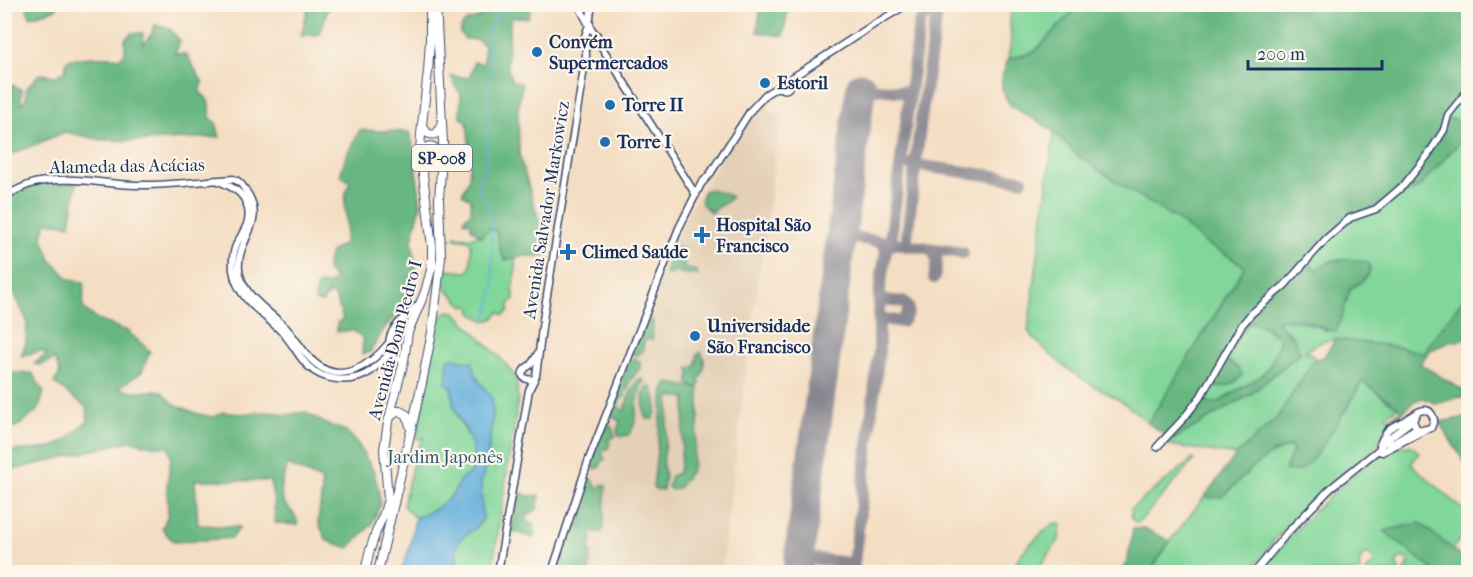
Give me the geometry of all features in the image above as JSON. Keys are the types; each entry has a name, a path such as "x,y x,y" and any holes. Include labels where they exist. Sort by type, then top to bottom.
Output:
{"main road":[{"name":"Avenida Dom Pedro I","path":"365,573 369,553 388,499 384,449 388,422 404,361 408,332 422,301 432,266 432,246 420,152 428,71 430,4"},
{"name":"Avenida Dom Pedro I","path":"378,573 422,383 432,332 439,276 442,242 439,199 443,143 436,4"},
{"path":"422,122 427,133 433,135 442,124"},
{"path":"420,152 426,147 433,146 438,150 442,159"},
{"path":"388,422 396,411 404,412 409,418 410,430"}],"street":[{"path":"578,4 597,42 586,53"},
{"path":"552,573 589,459 672,244 701,184 710,174 751,110 766,94 776,88 788,88 788,80 908,4"},
{"path":"582,11 587,13 591,7"},
{"path":"589,24 591,7"},
{"path":"593,34 696,195"},
{"name":"Avenida Salvador Markowicz","path":"498,573 529,390 539,360 586,53 585,36 593,34"},
{"path":"586,42 603,48"},
{"path":"1157,447 1201,396 1240,326 1285,285 1326,239 1350,218 1376,209 1404,185 1428,155 1444,130 1448,115 1468,90"},
{"name":"Alameda das Acácias","path":"4,197 33,183 53,180 78,179 137,185 216,180 232,182"},
{"path":"687,181 701,184"},
{"path":"232,182 240,182 249,195 254,211 252,226 239,260 243,285 250,296 292,334 309,358 321,368 329,371 351,372 368,364 389,343"},
{"path":"232,182 248,208 248,222 238,242 233,261 233,271 245,299 289,339 309,367 333,379 354,379 371,371 392,352"},
{"path":"404,361 398,359 392,352 390,337 392,331 422,301"},
{"path":"528,367 534,368 535,375 528,380 523,376 523,371 534,360 539,350"},
{"path":"528,396 536,390"},
{"path":"1378,450 1382,452 1433,426 1434,417 1426,410 1417,412 1391,427 1386,441"},
{"path":"1255,573 1287,533 1331,488 1386,441 1414,423 1417,412"},
{"path":"1404,421 1414,423 1425,430"}],"shaded area":[{"name":"Universidade São Francisco","path":"768,95 770,97 769,113 780,114 721,572 555,572 583,485 673,244 693,205 749,113"}],"green space":[{"path":"26,4 59,5 54,10 30,17"},
{"path":"309,4 329,5 320,34 301,36"},
{"path":"501,5 532,5 528,18 512,18 507,65 512,81 522,84 518,110 519,154 549,255 524,256 505,260 500,250 497,232 490,228 481,237 471,228 471,223 464,221 471,213 471,199 462,194 469,179 470,164 454,157 454,153 468,150 467,121 460,117 461,94 451,76 470,78 474,62 484,64 484,45 477,40 465,39 460,33 461,29 466,22"},
{"path":"761,5 789,5 783,36 757,32"},
{"path":"1014,5 1079,5 1034,52 1008,59 1011,41 1010,18"},
{"path":"1079,5 1468,5 1468,88 1443,118 1468,121 1468,133 1418,188 1349,217 1305,261 1316,269 1334,260 1369,263 1370,268 1367,275 1350,289 1336,331 1329,331 1303,321 1276,320 1294,338 1300,353 1251,394 1172,440 1168,445 1161,440 1165,435 1148,423 1244,268 1243,265 1208,245 1178,220 1076,154 1054,132 1012,107 1002,89 1002,77 1008,59 1034,52","holes":["1249,322 1266,328 1280,340 1271,364 1261,376 1219,402 1211,403 1204,399 1209,387 1228,386 1242,375 1238,368 1225,359"]},
{"path":"155,25 170,29 180,41 175,54 186,54 203,83 199,92 209,103 210,117 216,123 220,137 147,141 102,140 65,132 8,156 5,145 5,114 12,85 22,90 21,103 26,100 26,89 39,74 57,76 65,70 67,60 94,57 120,58 125,53 125,39 132,33 143,33 143,44 151,35"},
{"path":"1468,88 1468,121 1443,119"},
{"path":"360,130 409,132 421,205 412,240 416,271 412,299 386,326 370,352 362,354 363,338 352,330 337,332 337,323 343,319 335,296 329,293 322,303 315,301 319,284 329,285 335,279 327,270 328,260 332,251 344,244 345,200 350,182 340,175 346,156"},
{"path":"1054,132 1076,154 1178,220 1208,245 1243,265 1244,268 1148,423 1127,405 1064,366 1028,331"},
{"path":"1468,133 1468,292 1424,354 1399,347 1335,339 1321,342 1305,351 1311,353 1315,359 1277,418 1236,455 1168,445 1172,440 1251,394 1300,353 1275,320 1303,322 1328,331 1348,292 1367,277 1370,269 1369,263 1334,260 1316,270 1305,261 1349,217 1418,188"},
{"path":"77,182 70,225 46,222 42,236 51,260 69,279 84,282 83,308 98,320 127,331 150,351 142,372 119,388 134,391 161,391 174,404 198,414 213,417 223,412 285,415 305,412 326,424 346,431 358,444 374,472 380,505 372,524 349,548 327,541 318,522 321,480 288,465 281,495 285,504 295,515 298,525 275,523 270,481 195,480 198,525 240,527 232,538 174,542 162,529 168,514 167,485 171,458 169,447 130,441 5,472 5,451 53,447 70,437 88,420 86,407 54,383 60,373 55,359 41,365 34,364 47,354 41,351 21,356 26,342 27,321 13,291 5,291 4,199 36,184"},
{"path":"712,189 731,197 711,213 702,204 702,196 704,191"},
{"path":"490,228 497,233 500,250 505,260 515,258 516,268 512,291 514,300 509,304 509,310 505,315 499,312 492,319 485,320 471,312 472,309 467,305 465,307 444,287 447,270 466,272 470,269 472,251 470,241 455,239 455,236 481,236"},
{"path":"673,248 684,249 684,268 696,271 698,275 680,273 676,270 673,274 667,275 666,268 671,260"},
{"path":"1468,292 1468,335 1460,341 1449,342 1429,351 1420,364 1467,393 1468,398 1460,397 1436,404 1423,398 1414,401 1404,411 1390,421 1401,412 1398,407 1362,381 1333,430 1306,466 1299,471 1285,470 1293,450 1290,446 1271,454 1256,465 1222,497 1210,498 1206,495 1236,455 1277,418 1315,359 1324,357 1335,339 1399,347 1423,353"},
{"name":"Jardim Japonês","path":"447,311 455,312 505,363 516,378 518,399 492,572 457,572 458,541 482,521 481,484 489,448 493,412 475,374 473,363 452,358 450,385 457,416 472,444 474,461 472,472 461,479 453,494 435,509 415,518 403,506 414,461 424,438 416,439 440,318"},
{"path":"647,316 653,322 652,340 646,339 643,350 635,355 632,353"},
{"path":"1249,322 1263,326 1280,340 1271,364 1254,381 1219,402 1211,403 1204,399 1209,389 1238,368 1225,359"},
{"path":"701,352 704,366 698,387 690,385 688,379 690,377 689,368 696,366 697,355"},
{"path":"635,358 640,362 640,368 630,381 625,396 620,400 618,406 624,411 629,396 639,379 644,381 639,394 634,424 627,436 622,437 617,431 620,421 610,412 628,363"},
{"path":"9,373 32,373 44,392 39,409 21,424 5,431 5,376"},
{"path":"1362,381 1398,407 1386,416 1390,421 1389,424 1392,424 1375,448 1340,475 1277,537 1250,572 1150,572 1170,541 1206,495 1210,498 1271,454 1290,446 1293,450 1292,455 1339,418"},
{"path":"667,383 699,388 699,417 692,469 678,488 672,490 668,487 671,476 678,473 680,467 686,398 670,396 663,465 665,475 663,490 656,490 653,487 664,390"},
{"path":"649,385 656,401 653,419 647,419 644,415 643,394"},
{"path":"1468,417 1468,468 1439,422"},
{"path":"605,423 612,428 615,437 609,439 608,449 602,453 605,459 600,467 595,469 590,463 595,455 593,449"},
{"path":"1401,445 1409,447 1410,445 1420,453 1411,464 1468,514 1468,530 1452,549 1420,523 1384,531 1436,572 1404,572 1409,564 1408,560 1403,557 1396,563 1400,572 1366,572 1374,564 1372,557 1365,554 1361,558 1360,572 1260,572 1294,531 1338,488 1374,458"},
{"path":"1193,459 1144,517 1136,523 1131,516 1132,508"},
{"path":"589,478 595,483 596,488 603,484 606,485 603,531 590,532 592,541 588,551 591,552 589,572 558,572 571,526 576,523 582,524 580,518 584,515 585,508 591,504 582,498 581,492 582,484"},
{"path":"518,492 528,496 540,495 537,509 526,517 528,523 534,523 534,538 511,531"},
{"path":"1061,523 1059,540 1036,572 1029,572 1015,564 1032,542 1053,524"},
{"path":"1420,523 1468,562 1468,572 1436,572 1384,531"},
{"path":"1143,528 1170,541 1150,572 1122,572 1128,559 1133,529"}],"water":[{"path":"452,358 473,362 475,374 492,398 493,412 489,448 481,484 483,519 457,544 457,572 401,572 410,546 415,518 444,503 453,494 461,479 472,472 474,461 471,440 454,407 452,387 446,383 448,362"}],"waterway":[{"path":"484,323 494,285 492,228 488,208 479,184 485,166 488,140 490,69 488,38 491,25 516,4"},
{"path":"473,362 474,357"}],"taxiway":[{"path":"906,246 921,119 938,6"},
{"path":"886,250 894,244 891,235 919,25 926,14 938,6"},
{"path":"861,87 905,92 908,98"},
{"path":"908,164 1022,180"},
{"path":"840,241 848,237 963,253"},
{"path":"853,572 879,351 879,295 886,250 880,242"},
{"path":"930,249 936,258 934,278"},
{"path":"879,303 883,300 904,302 908,307 908,313 902,322 883,319 879,322"},
{"path":"798,561 808,558 849,563 853,568"}],"runway":[{"path":"797,572 861,87"}],"place":[{"name":"Convém Supermercados","path":"537,52"},
{"name":"Estoril","path":"765,83"},
{"name":"Torre II","path":"610,105"},
{"name":"Torre I","path":"605,142"},
{"name":"Hospital São Francisco","path":"702,235"},
{"name":"Climed Saúde","path":"568,252"},
{"name":"Universidade São Francisco","path":"695,336"}]}
